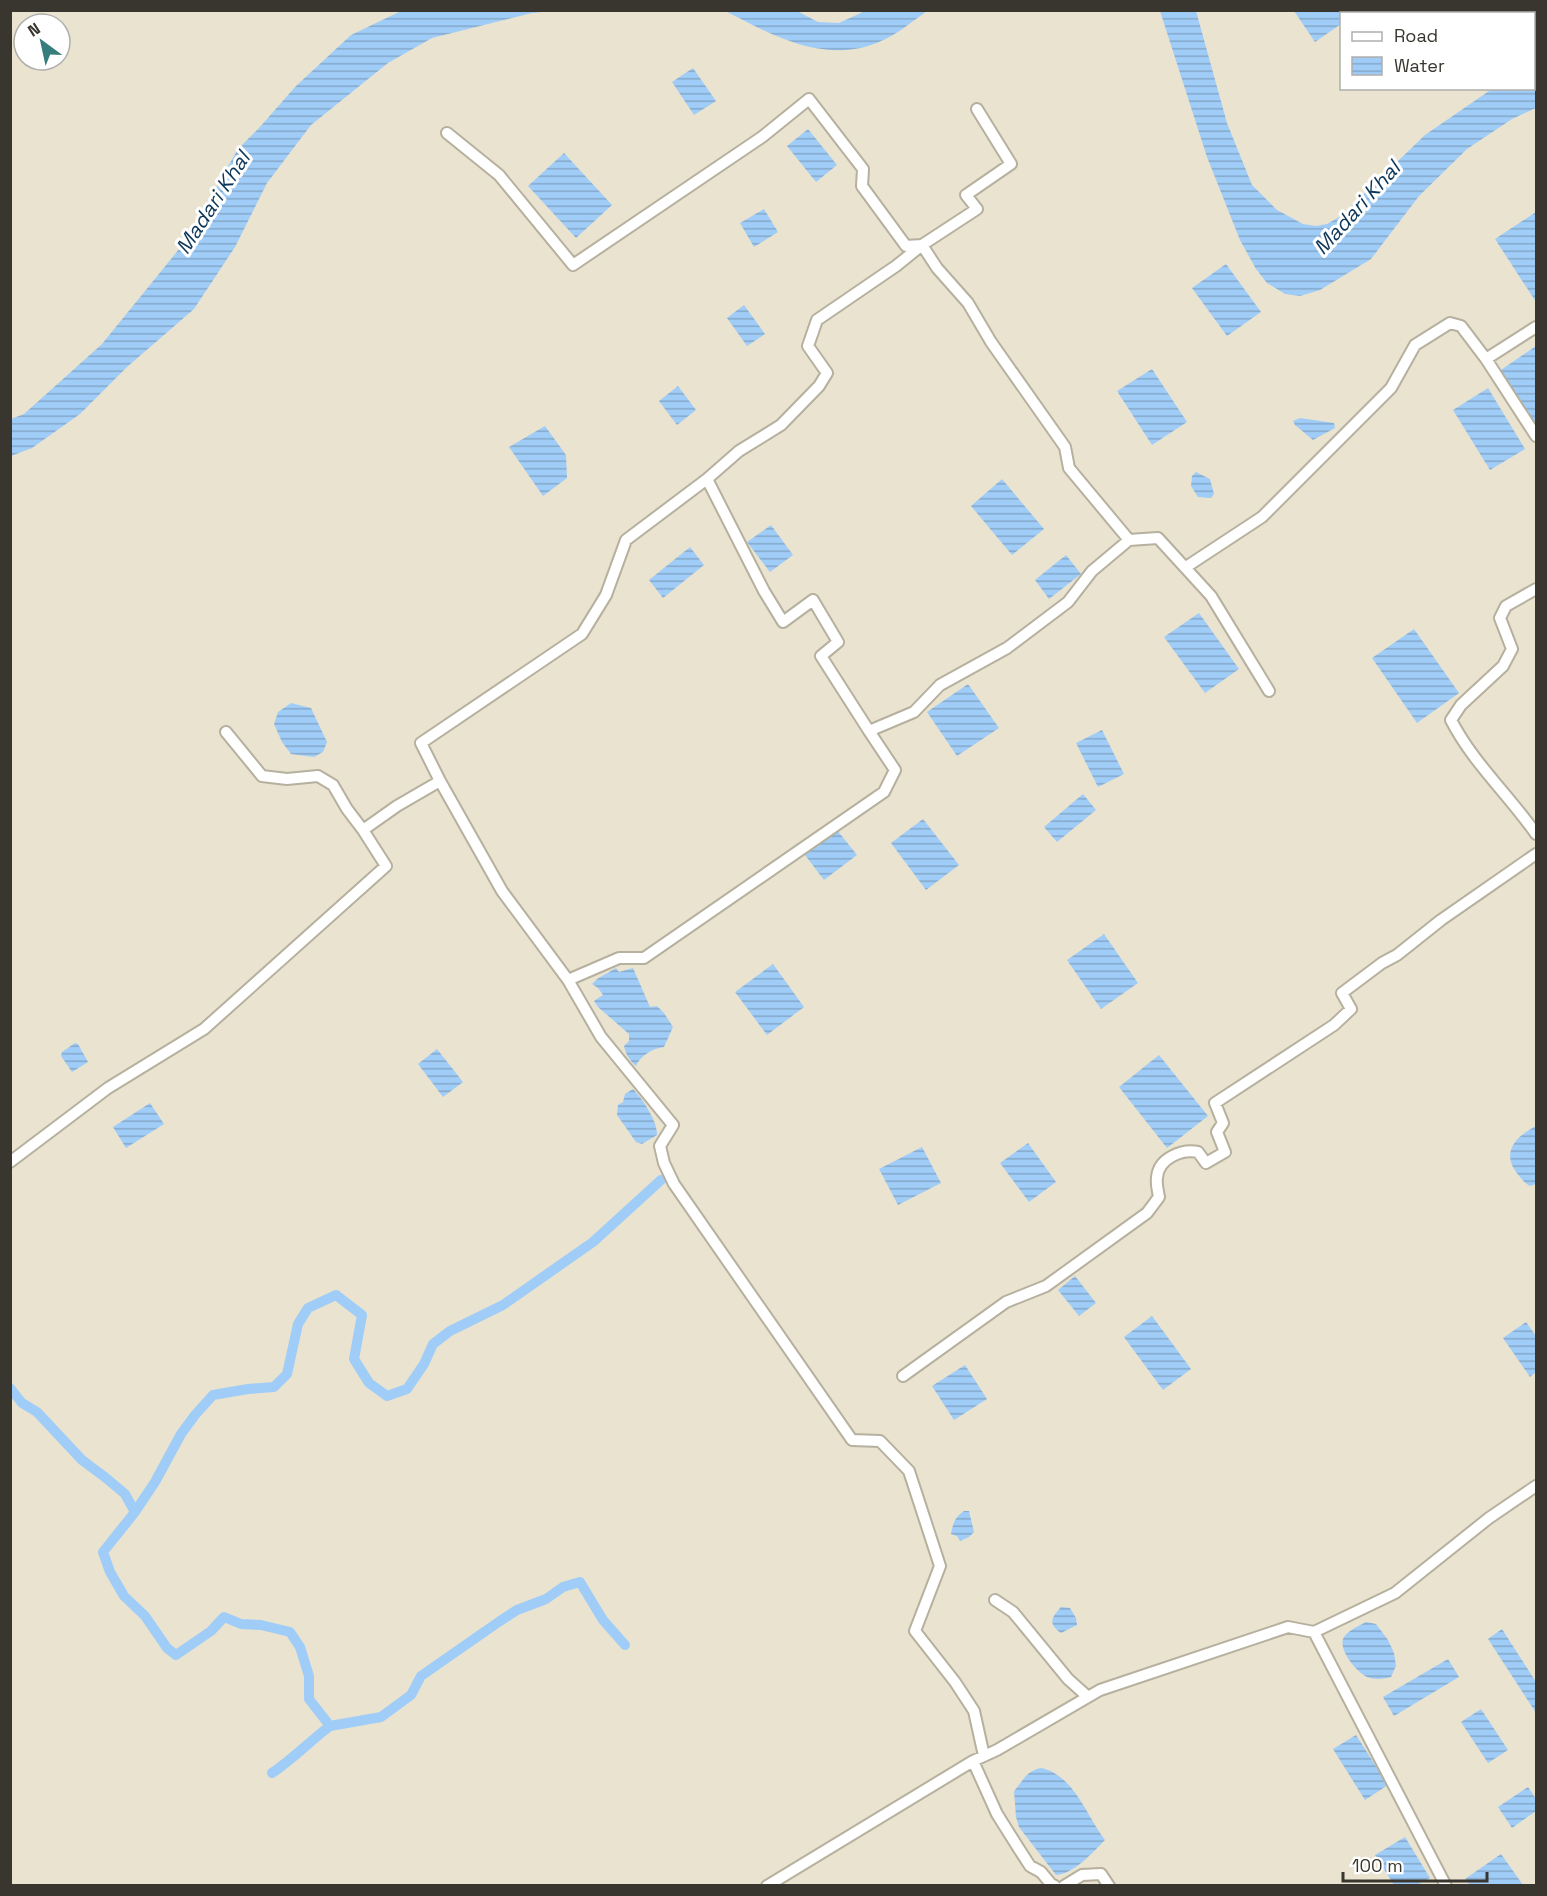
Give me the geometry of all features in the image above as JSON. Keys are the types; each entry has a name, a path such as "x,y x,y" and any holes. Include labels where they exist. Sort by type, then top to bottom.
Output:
{"street":[{"path":"447,133 499,175 573,265 762,137 809,99 863,169 861,186 906,246 922,245"},
{"path":"977,109 1011,164 966,195 977,209 817,320 808,346 827,374 819,387 780,424 739,452 626,540 606,595 582,634 421,743 502,891 568,980 601,1037 673,1125 660,1146 664,1164 674,1184 852,1440 880,1441 909,1471 940,1566 915,1631 955,1682 974,1712 984,1756"},
{"path":"922,245 937,268 968,303 991,342 1065,447 1069,468 1129,540"},
{"path":"1186,567 1262,518 1391,388 1415,345 1450,323 1461,326 1486,358 1536,436"},
{"path":"1486,358 1536,327"},
{"path":"568,980 619,958 644,958 884,792 895,770 821,656 838,642 813,600 783,622 764,591 707,479"},
{"path":"870,731 914,712 940,685 1007,648 1068,602 1092,571 1129,540 1158,538 1186,567 1211,596 1269,691"},
{"path":"1536,589 1506,606 1500,618 1512,649 1503,666 1461,705 1451,720 1460,738 1525,816 1536,834"},
{"path":"10,1162 108,1088 204,1029 386,866 333,785 318,776 286,779 262,776 226,732"},
{"path":"363,830 397,806 440,781"},
{"path":"903,1376 1006,1302 1046,1286 1147,1213 1160,1197 1156,1179 1158,1170 1172,1156 1186,1150 1198,1152 1206,1163 1225,1152 1217,1132 1223,1123 1215,1102 1334,1025 1351,1009 1342,993 1536,854"},
{"path":"767,1886 973,1761 997,1750 1100,1690 1288,1627 1314,1632 1395,1593 1489,1518 1536,1486"},
{"path":"995,1600 1013,1612 1061,1671 1088,1697"},
{"path":"1314,1632 1446,1886"},
{"path":"973,1761 997,1814 1019,1850 1030,1866 1041,1872 1055,1886"},
{"path":"1064,1886 1082,1875 1101,1874 1109,1886"}],"water":[{"path":"1356,10 1357,12 1340,12 1340,25 1315,42 1294,11"},
{"name":"Madari Khal","path":"401,11 554,11 532,13 432,38 388,63 311,125 267,183 235,247 194,309 127,367 80,414 32,448 11,456 11,419 24,414 102,344 184,243 238,149 296,86 351,35"},
{"path":"725,11 797,11 818,22 839,23 865,11 927,11 884,40 849,50 830,50 776,36"},
{"name":"Madari Khal","path":"1160,11 1196,11 1227,123 1252,185 1277,210 1303,224 1316,226 1327,224 1341,216 1425,135 1489,91 1535,90 1536,65 1536,108 1512,119 1467,149 1419,196 1371,259 1320,290 1300,296 1285,294 1267,283 1256,269 1240,240 1207,157"},
{"path":"693,68 716,101 694,115 672,82"},
{"path":"808,129 837,165 816,182 787,146"},
{"path":"564,153 612,205 576,238 528,186"},
{"path":"764,209 778,232 754,247 740,223"},
{"path":"1536,212 1536,302 1495,239"},
{"path":"1226,264 1261,312 1227,336 1192,288"},
{"path":"744,305 765,334 747,346 727,318"},
{"path":"1536,346 1536,429 1498,372"},
{"path":"1152,369 1187,422 1152,445 1117,391"},
{"path":"678,386 696,410 677,425 659,401"},
{"path":"1488,388 1525,449 1490,470 1453,410"},
{"path":"1300,418 1334,423 1335,428 1313,440 1295,425 1293,421"},
{"path":"545,426 566,455 567,478 543,496 509,447"},
{"path":"1196,472 1210,479 1214,494 1211,498 1198,497 1191,486 1192,476"},
{"path":"1002,479 1044,529 1012,555 971,506"},
{"path":"771,525 793,555 770,572 747,542"},
{"path":"690,547 704,565 663,598 649,580"},
{"path":"1066,555 1081,574 1049,599 1035,580"},
{"path":"1199,613 1239,669 1205,693 1164,637"},
{"path":"1414,629 1459,693 1417,723 1372,658"},
{"path":"968,684 999,728 957,756 927,712"},
{"path":"291,703 311,708 327,742 323,752 314,757 291,754 282,742 274,724 278,712"},
{"path":"1102,730 1124,774 1098,787 1076,743"},
{"path":"1083,794 1096,810 1057,842 1044,827"},
{"path":"923,819 959,865 926,890 891,843"},
{"path":"837,830 857,855 824,880 805,855"},
{"path":"1104,934 1138,983 1101,1009 1067,960"},
{"path":"773,964 804,1007 767,1035 735,992"},
{"path":"616,968 619,972 633,968 650,1007 657,1006 673,1027 664,1047 647,1053 636,1066 628,1057 624,1046 629,1041 629,1034 594,1001 603,995 592,984"},
{"path":"75,1043 78,1044 88,1062 72,1072 61,1056 62,1052"},
{"path":"437,1049 463,1082 443,1097 418,1064"},
{"path":"1159,1055 1208,1116 1167,1148 1119,1087"},
{"path":"633,1089 649,1110 657,1130 657,1135 642,1144 636,1142 617,1115 618,1105 623,1102 625,1094"},
{"path":"150,1103 164,1124 126,1148 113,1127"},
{"path":"1536,1126 1536,1184 1530,1186 1516,1172 1510,1157 1517,1139"},
{"path":"1028,1143 1056,1182 1029,1202 1000,1163"},
{"path":"922,1147 941,1183 898,1205 879,1169"},
{"path":"1075,1276 1096,1303 1079,1316 1058,1290"},
{"path":"1152,1316 1191,1369 1163,1390 1124,1337"},
{"path":"1526,1322 1536,1336 1536,1372 1530,1377 1503,1338"},
{"path":"965,1365 987,1399 954,1420 932,1386"},
{"path":"964,1511 969,1511 974,1532 960,1541 957,1536 951,1534 955,1521"},
{"path":"1061,1607 1070,1608 1077,1625 1061,1633 1054,1627 1052,1621"},
{"path":"1366,1622 1376,1624 1394,1653 1396,1666 1391,1677 1373,1679 1367,1677 1358,1671 1346,1655 1342,1644 1343,1639 1353,1629"},
{"path":"1502,1629 1536,1682 1536,1713 1488,1639"},
{"path":"1448,1659 1459,1677 1394,1716 1383,1697"},
{"path":"1481,1709 1508,1750 1488,1763 1461,1722"},
{"path":"1356,1735 1388,1785 1365,1800 1333,1749"},
{"path":"1041,1768 1052,1772 1071,1787 1105,1840 1076,1867 1063,1874 1056,1875 1019,1827 1016,1817 1014,1791 1028,1774"},
{"path":"1528,1787 1536,1799 1536,1811 1512,1828 1498,1807"},
{"path":"1405,1837 1430,1878 1417,1885 1394,1885 1375,1855"},
{"path":"1501,1854 1523,1885 1470,1885 1465,1879"}],"waterway":[{"path":"135,1512 155,1482 181,1434 213,1395 274,1387 287,1374 298,1324 308,1308 336,1295 362,1315 354,1359 369,1383 387,1396 407,1389 424,1364 433,1344 450,1331 503,1305 593,1242 661,1180"},
{"path":"10,1388 22,1403 37,1412 82,1460 125,1494 135,1512 103,1552 110,1572 124,1596 145,1616 167,1648 176,1655 211,1631 224,1617 241,1624 261,1625 290,1632 300,1647 309,1676 309,1699 330,1726 272,1773"},
{"path":"330,1726 381,1717 411,1695 421,1676 500,1621 517,1610 546,1599 563,1587 580,1582 603,1620 625,1645"}]}
